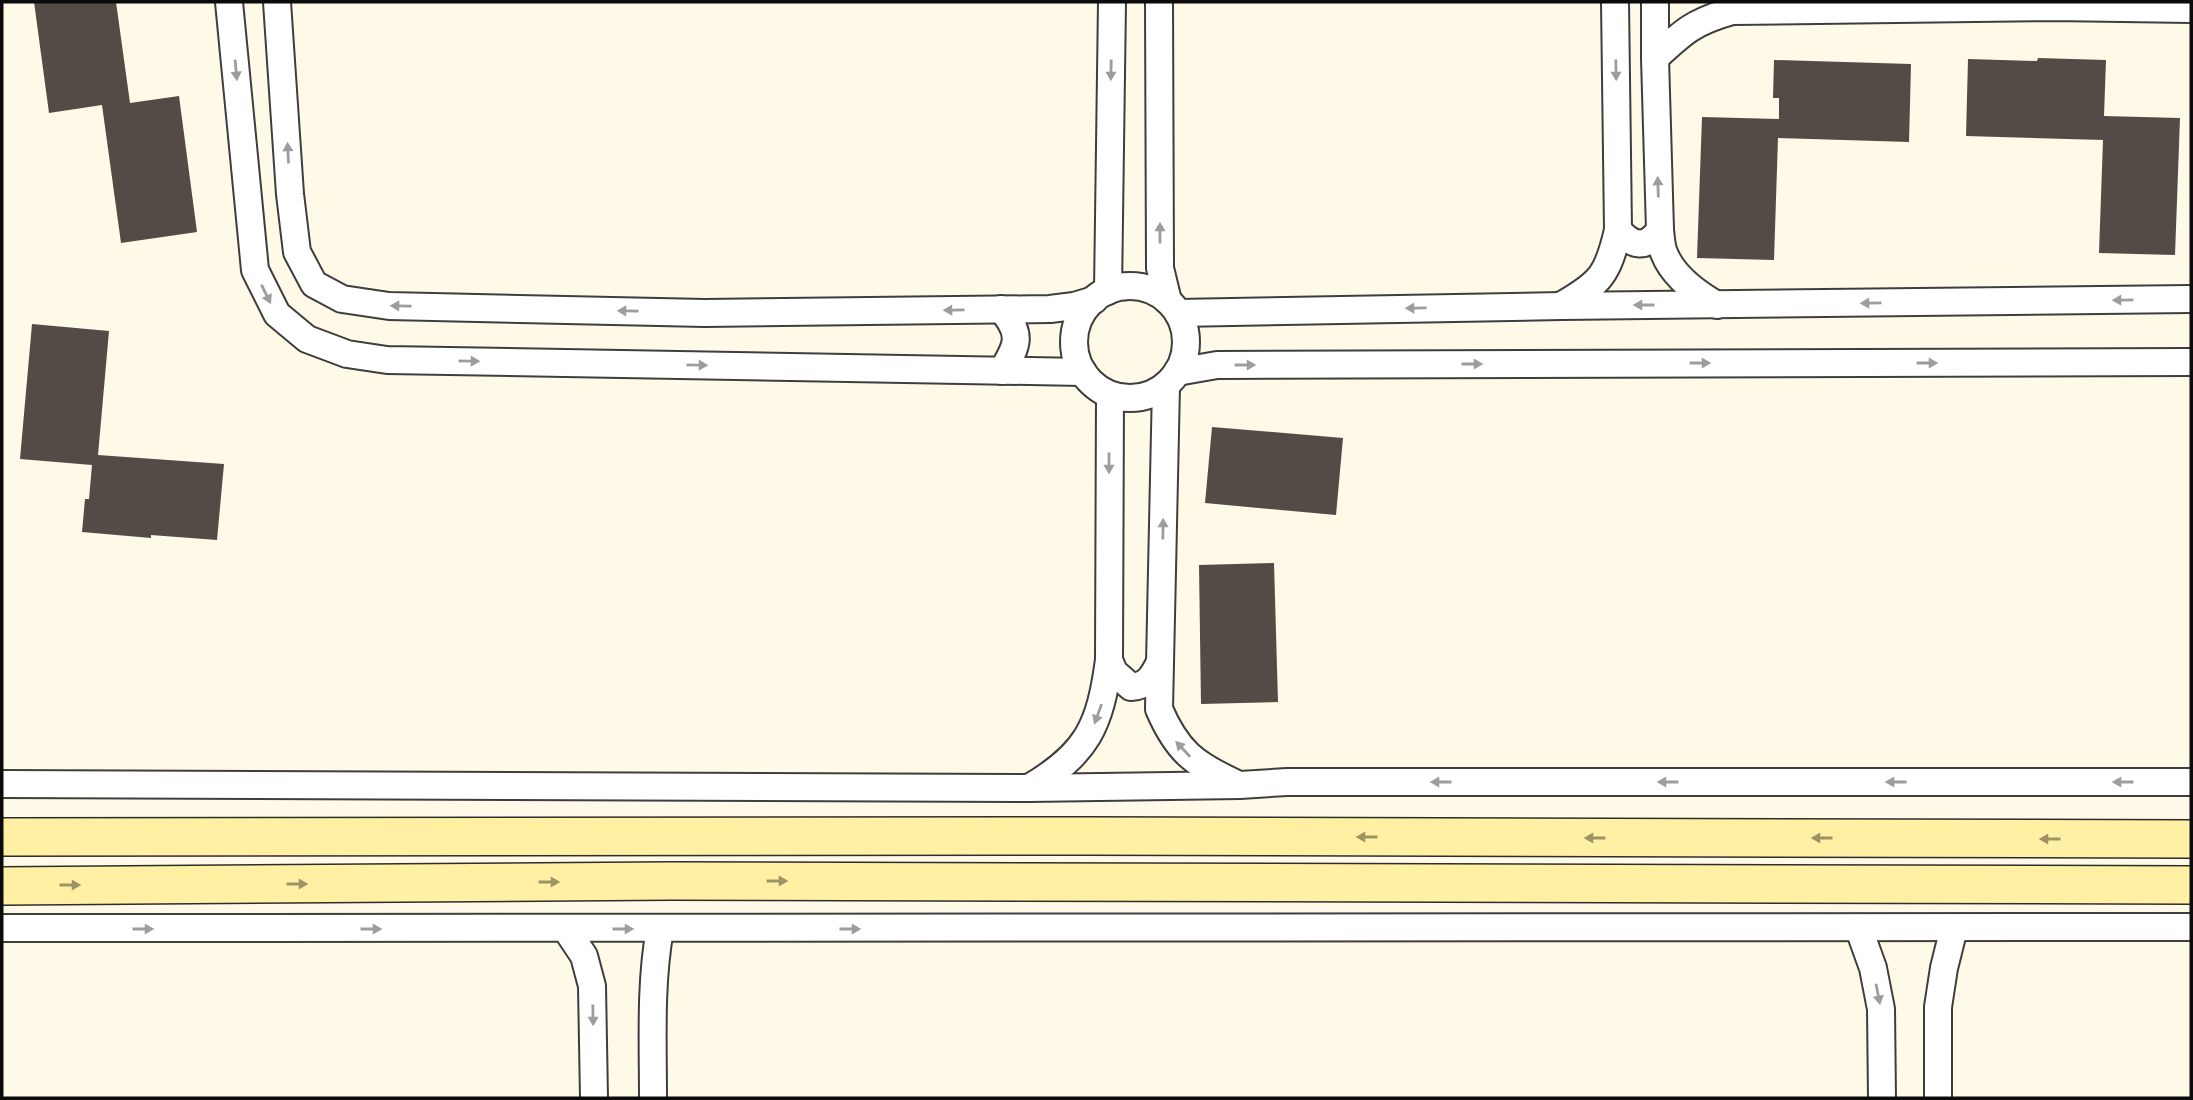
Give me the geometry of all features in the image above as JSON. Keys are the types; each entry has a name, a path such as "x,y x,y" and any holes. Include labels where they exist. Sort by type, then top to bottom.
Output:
{"street":[{"path":"229,2 255,270 276,314 307,339 348,354 387,360 1083,373"},
{"path":"277,2 290,194 297,252 314,284 342,299 388,306 691,313 1062,307 1124,286 1154,292 1173,307 1717,305 2191,299"},
{"path":"1112,2 1101,295 1084,311 1077,324 1074,340 1083,373 1095,386 1110,395 1143,397 1172,379 1217,365 2191,362"},
{"path":"1159,2 1160,268 1173,307 1185,328 1186,344 1184,359 1172,379 1159,709 1170,734 1188,755 1240,785"},
{"path":"1561,306 1585,292 1600,278 1611,259 1618,230 1615,2"},
{"path":"1655,2 1660,230 1664,252 1678,275 1703,297 1717,305"},
{"path":"1655,58 1693,25 1728,6 2191,9"},
{"path":"1618,230 1626,240 1644,244 1660,230"},
{"path":"1001,309 1009,318 1017,338 1015,348 1002,371"},
{"path":"1029,788 1055,773 1077,752 1093,727 1104,698 1109,660 1110,395"},
{"path":"1109,660 1114,673 1131,687 1139,687 1148,682 1160,662"},
{"path":"2,784 1029,788 1301,782 2191,782"},
{"path":"2,838 1095,836 2191,839"},
{"path":"2,886 685,881 2191,885"},
{"path":"497,883 502,929"},
{"path":"2,929 2191,927"},
{"path":"1938,1098 1938,1007 1954,928"},
{"path":"566,929 584,956 592,986 594,1098"},
{"path":"653,1098 653,989 660,929"},
{"path":"1859,929 1873,968 1881,1009 1882,1098"}],"building":[{"path":"34,2 116,2 130,103 179,96 197,232 121,243 102,105 49,113"},
{"path":"2038,58 2106,60 2104,116 2180,118 2175,255 2099,253 2103,140 1966,136 1968,59 2037,61"},
{"path":"1774,60 1911,64 1909,142 1778,138 1774,260 1697,258 1702,117 1779,119 1779,98 1773,98"},
{"path":"32,324 109,331 98,455 224,464 217,540 82,532 92,465 20,459"},
{"path":"1212,427 1343,438 1336,515 1205,503"},
{"path":"1274,563 1278,702 1201,704 1199,565"}]}
